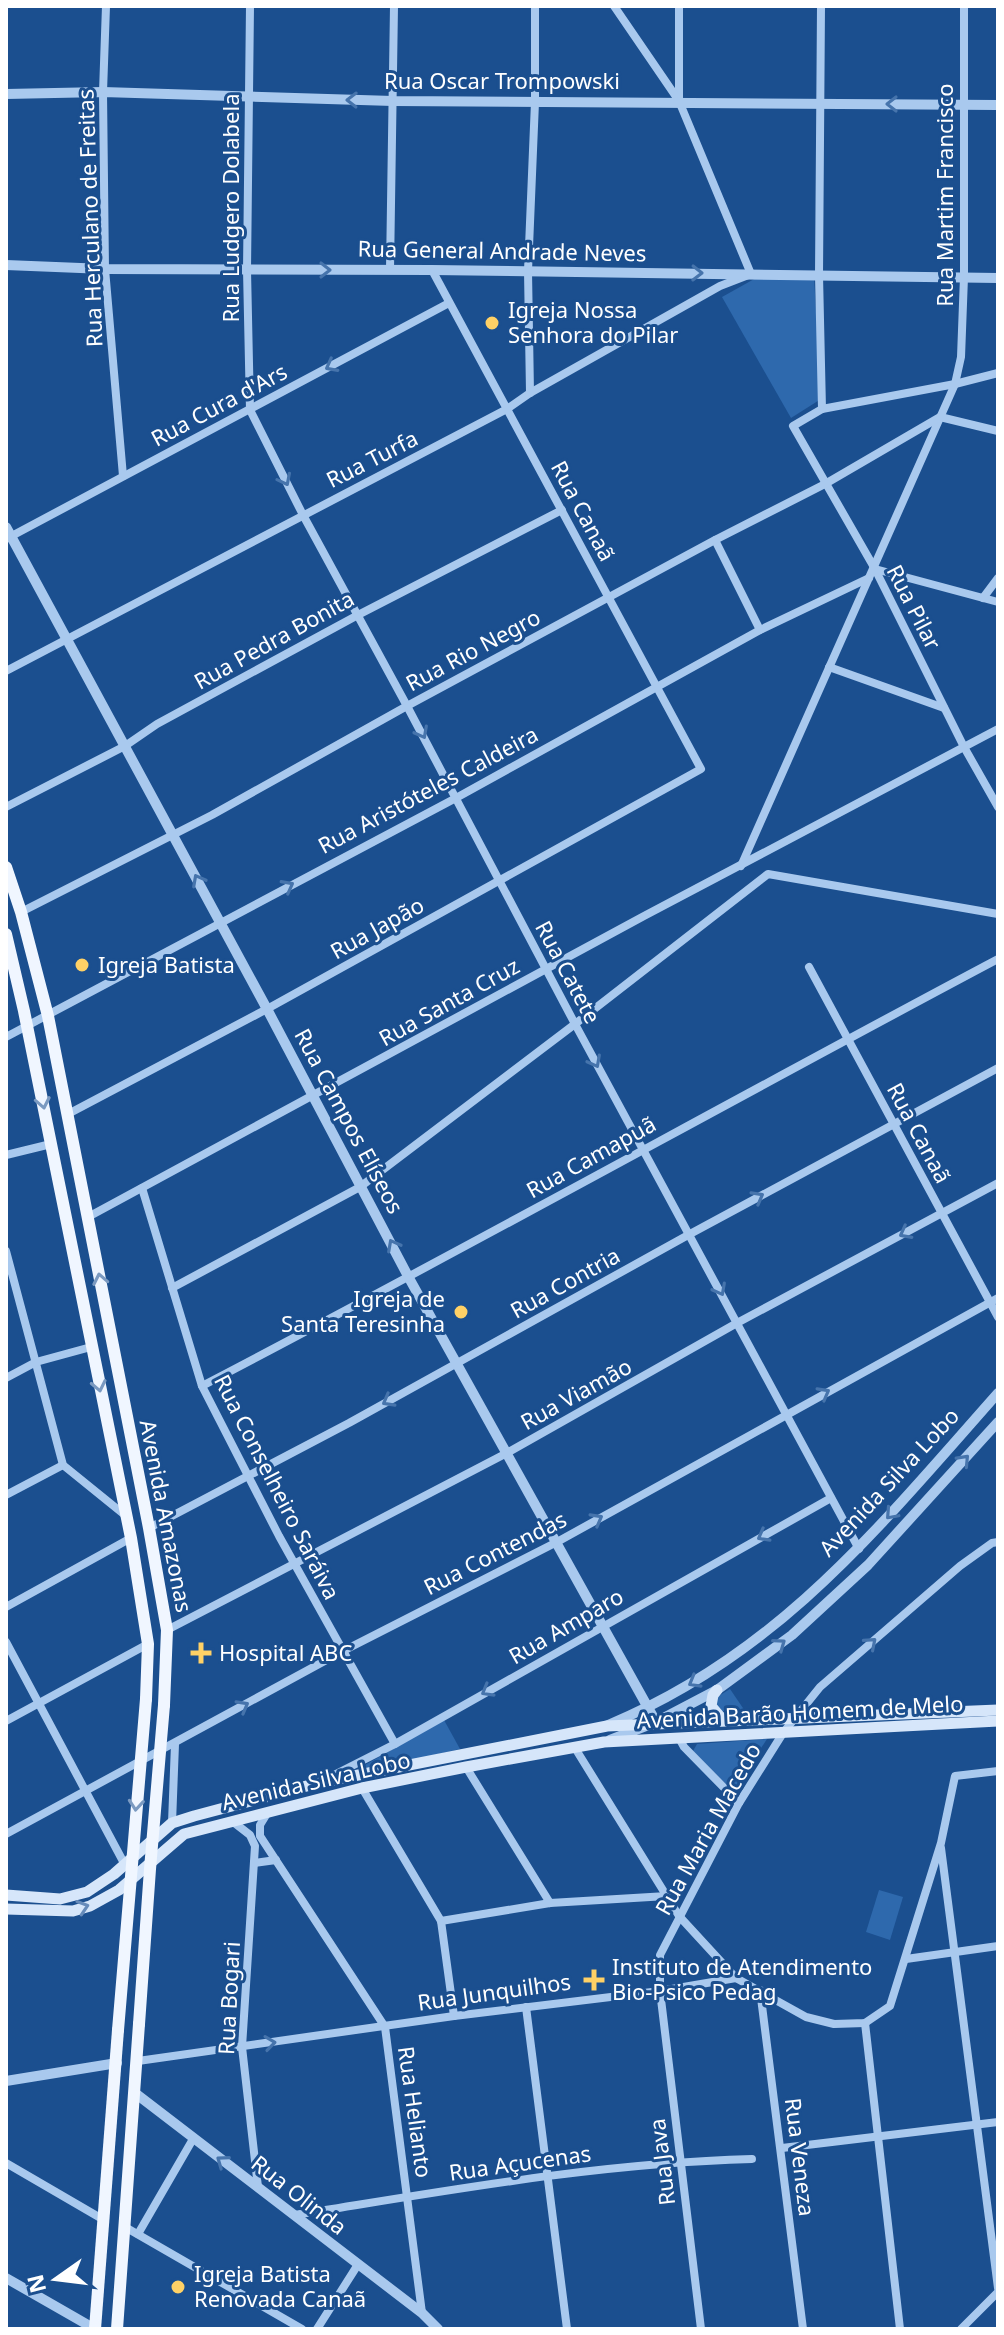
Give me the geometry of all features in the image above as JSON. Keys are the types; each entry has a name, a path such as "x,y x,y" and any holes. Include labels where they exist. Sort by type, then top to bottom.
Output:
{"main road":[{"name":"Avenida Amazonas","path":"6,867 48,1016 167,1630 117,2329"},
{"name":"Avenida Amazonas","path":"6,934 131,1538 148,1644 95,2329"},
{"path":"717,1690 711,1706 723,1720"},
{"name":"Avenida Barão Homem de Melo","path":"656,1722 998,1710"},
{"path":"679,1738 700,1721"},
{"name":"Avenida Barão Homem de Melo","path":"604,1742 998,1721"},
{"name":"Avenida Silva Lobo","path":"6,1895 74,1897 87,1892 125,1865 172,1823 318,1783 607,1726 656,1722"},
{"name":"Avenida Silva Lobo","path":"6,1909 73,1911 90,1906 119,1890 184,1834 362,1788 604,1742"},
{"path":"362,1788 364,1774"}],"street":[{"name":"Rua Herculano de Freitas","path":"106,6 103,92 105,269 123,476"},
{"name":"Rua Ludgero Dolabela","path":"250,6 247,270 250,410"},
{"path":"390,270 394,6"},
{"path":"530,393 528,271 535,102 535,6"},
{"path":"614,6 679,101 751,274"},
{"path":"679,6 679,101"},
{"path":"821,6 819,275 822,409 998,373"},
{"name":"Rua Martim Francisco","path":"741,866 955,384 961,357 964,277 964,6"},
{"name":"Rua Oscar Trompowski","path":"6,94 103,92 393,101 998,105"},
{"name":"Rua General Andrade Neves","path":"6,265 105,269 998,278"},
{"name":"Rua Canaã","path":"432,270 701,769"},
{"name":"Rua Turfa","path":"6,671 507,409 720,286 751,274"},
{"name":"Rua Cura d'Ars","path":"8,534 250,410 449,303"},
{"name":"Rua Pilar","path":"822,409 793,426 875,569 964,747 998,807"},
{"name":"Rua Catete","path":"250,410 575,1024 859,1549"},
{"path":"940,417 998,431"},
{"name":"Rua Rio Negro","path":"21,912 174,834 715,540 825,484 940,417"},
{"name":"Rua Pedra Bonita","path":"6,807 125,746 157,724 358,615 562,510"},
{"name":"Rua Campos Elíseos","path":"8,534 174,834 409,1278 656,1722"},
{"path":"715,540 760,630"},
{"path":"875,569 998,602"},
{"name":"Rua Aristóteles Caldeira","path":"6,1037 456,798 760,630 869,578"},
{"path":"983,598 998,578"},
{"path":"829,667 944,708"},
{"name":"Rua Santa Cruz","path":"88,1217 998,729"},
{"name":"Rua Japão","path":"68,1114 267,1009 701,769"},
{"path":"172,1288 360,1187 768,874 998,914"},
{"name":"Rua Camapuã","path":"202,1386 409,1278 642,1149 998,959"},
{"name":"Rua Canaã","path":"809,967 942,1213 994,1300 998,1317"},
{"name":"Rua Contria","path":"149,1528 349,1423 998,1068"},
{"path":"6,1155 51,1144"},
{"name":"Rua Viamão","path":"167,1630 505,1454 737,1323 998,1183"},
{"name":"Rua Conselheiro Saráiva","path":"142,1188 202,1386 246,1475 395,1744"},
{"path":"6,1251 63,1465 126,1516"},
{"name":"Rua Contendas","path":"6,1834 343,1651 557,1542 994,1300"},
{"path":"6,1378 36,1362 91,1347"},
{"name":"Avenida Silva Lobo","path":"607,1726 649,1708 715,1671 780,1622 859,1549 998,1393"},
{"name":"Avenida Silva Lobo","path":"604,1742 656,1722 717,1690 792,1635 868,1565 998,1422"},
{"path":"6,1495 63,1465"},
{"name":"Rua Amparo","path":"318,1783 395,1744 831,1498"},
{"path":"6,1607 131,1538"},
{"name":"Rua Maria Macedo","path":"660,1991 660,1955 679,1916 739,1803 795,1716 820,1687 960,1566 998,1542"},
{"path":"6,1642 125,1865"},
{"path":"6,1721 148,1644"},
{"path":"679,1738 684,1747 739,1803"},
{"path":"172,1823 175,1744"},
{"path":"575,1748 679,1916 736,1978 806,2017 834,2024 865,2023 890,2006 941,1843 955,1776 998,1771"},
{"path":"466,1767 550,1903"},
{"path":"362,1788 441,1921 454,2016"},
{"name":"Rua Helianto","path":"268,1811 260,1825 260,1836 385,2027 422,2313"},
{"name":"Rua Bogari","path":"232,1821 250,1835 255,1846 242,2047 258,2187"},
{"path":"941,1843 998,2290 961,2329"},
{"path":"254,1863 276,1860"},
{"path":"441,1921 550,1903 667,1896"},
{"path":"906,1959 998,1946"},
{"name":"Rua Junquilhos","path":"138,2061 454,2016 660,1991 736,1978"},
{"name":"Rua Veneza","path":"760,1990 803,2329"},
{"name":"Rua Java","path":"660,1991 701,2329"},
{"path":"526,2007 567,2329"},
{"path":"865,2023 900,2329"},
{"path":"6,2081 117,2063"},
{"name":"Rua Olinda","path":"135,2093 422,2313 438,2329"},
{"path":"782,2148 998,2122"},
{"path":"138,2234 193,2139"},
{"name":"Rua Açucenas","path":"295,2215 548,2176 680,2161 752,2159"},
{"path":"6,2163 104,2220"},
{"path":"125,2227 302,2329"},
{"path":"317,2329 357,2266"},
{"path":"6,2278 95,2329"}],"shaded area":[{"path":"814,277 821,399 791,418 722,297 756,278"},
{"path":"730,1689 745,1711 722,1711 715,1703 717,1697"},
{"path":"444,1720 460,1749 360,1772 358,1769"},
{"path":"767,1739 733,1791 693,1751 697,1744"},
{"path":"879,1890 903,1897 890,1940 866,1932"}],"place":[{"name":"Igreja Nossa Senhora do Pilar","path":"492,323"},
{"name":"Igreja Batista","path":"82,965"},
{"name":"Igreja de Santa Teresinha","path":"461,1312"},
{"name":"Hospital ABC","path":"201,1653"},
{"name":"Instituto de Atendimento Bio-Psico Pedag","path":"594,1980"},
{"name":"Igreja Batista Renovada Canaã","path":"178,2287"}]}
